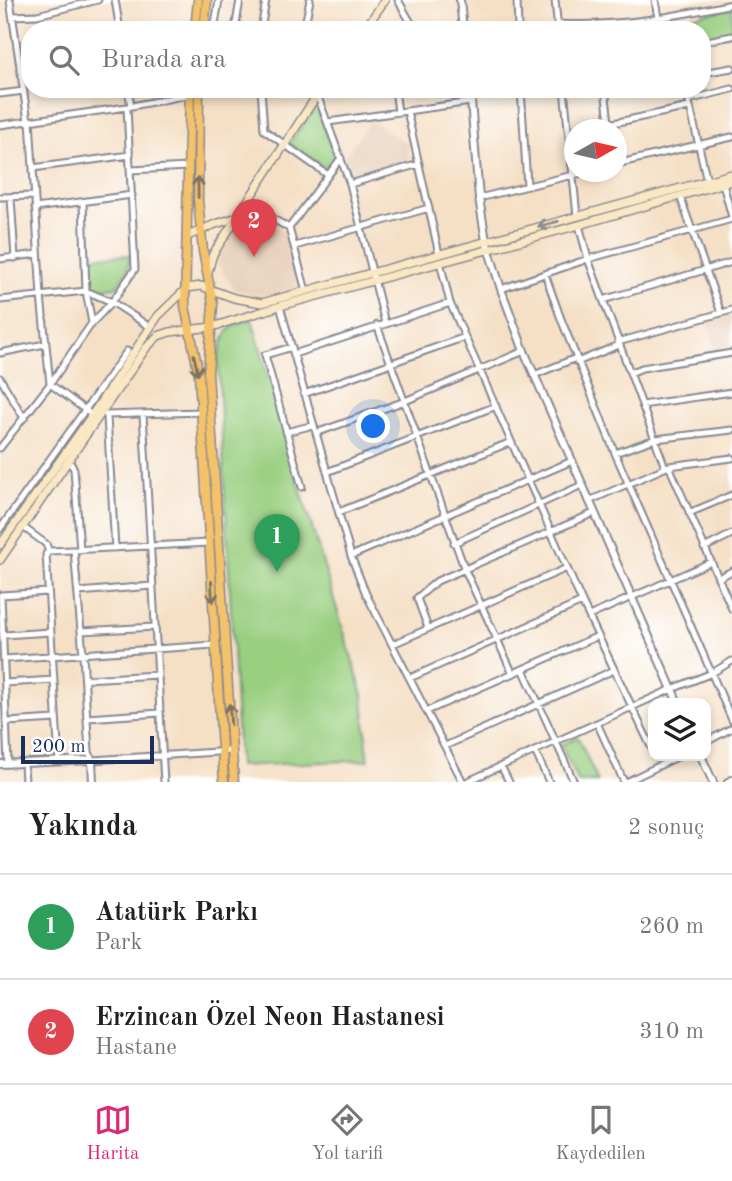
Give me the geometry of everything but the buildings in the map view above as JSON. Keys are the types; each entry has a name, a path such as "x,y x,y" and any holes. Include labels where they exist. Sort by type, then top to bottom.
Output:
{"main road":[{"path":"196,21 198,0"},
{"path":"205,21 207,0"},
{"path":"370,21 385,0"},
{"path":"189,98 186,306 188,330 198,375 201,412 224,782"},
{"path":"199,98 197,155 201,230 213,304 208,373 234,782"},
{"path":"207,272 213,254 235,218 313,98"},
{"path":"0,560 69,461 105,415 146,348 158,336 212,327 440,258 486,241 732,174"},
{"path":"440,258 488,250 732,181"},
{"path":"188,236 235,218"},
{"path":"0,545 158,316 187,288 210,288 234,299 262,303 374,277"}],"street":[{"path":"10,0 21,72"},
{"path":"63,0 64,8"},
{"path":"12,16 37,15 98,0"},
{"path":"115,0 118,21"},
{"path":"216,21 219,0"},
{"path":"236,21 240,0"},
{"path":"262,21 266,0"},
{"path":"306,21 310,0"},
{"path":"398,0 410,21"},
{"path":"460,0 462,21"},
{"path":"517,0 518,21"},
{"path":"555,0 557,21"},
{"path":"655,0 658,20"},
{"path":"651,21 732,4"},
{"path":"711,40 732,36"},
{"path":"711,71 732,68"},
{"path":"711,96 732,89"},
{"path":"0,94 21,91"},
{"path":"25,98 50,384 92,415"},
{"path":"0,449 135,269 128,98"},
{"path":"0,125 129,107 165,98"},
{"path":"262,98 264,130 328,175"},
{"path":"320,98 350,184 385,323"},
{"path":"396,98 398,113"},
{"path":"471,98 479,198 488,250 500,289 534,375 676,698"},
{"path":"522,98 527,186"},
{"path":"565,98 567,119"},
{"path":"606,98 608,119"},
{"path":"688,98 707,181"},
{"path":"627,122 704,98"},
{"path":"328,122 471,102"},
{"path":"407,111 450,303 551,533 648,742"},
{"path":"627,162 732,137"},
{"path":"33,168 130,155"},
{"path":"289,228 341,158"},
{"path":"350,184 419,164"},
{"path":"131,170 188,167"},
{"path":"479,198 564,176"},
{"path":"573,182 577,216"},
{"path":"500,289 588,259 732,218 723,184"},
{"path":"35,208 132,195"},
{"path":"680,196 721,313"},
{"path":"0,197 34,197"},
{"path":"11,198 15,258"},
{"path":"83,201 86,291 92,323"},
{"path":"245,203 289,228 306,292"},
{"path":"295,246 429,208"},
{"path":"579,225 588,259 655,439 732,609"},
{"path":"0,259 38,254"},
{"path":"603,300 732,261"},
{"path":"545,274 615,453 732,720"},
{"path":"0,300 86,291 112,302 150,327"},
{"path":"294,354 450,303"},
{"path":"280,306 351,556 366,594 464,782 732,662"},
{"path":"534,375 619,344 732,310"},
{"path":"377,325 454,543 513,674"},
{"path":"304,394 466,337"},
{"path":"0,353 45,344"},
{"path":"292,346 265,355 302,487"},
{"path":"0,529 127,351"},
{"path":"316,433 405,401 524,351"},
{"path":"630,373 642,368 732,353"},
{"path":"0,378 24,418"},
{"path":"642,405 732,392"},
{"path":"327,472 496,407"},
{"path":"115,548 105,415 201,412"},
{"path":"143,414 164,782"},
{"path":"286,432 314,425"},
{"path":"615,453 655,439 732,430"},
{"path":"339,512 511,442"},
{"path":"589,501 667,467 732,458"},
{"path":"69,461 74,468 78,592 93,782"},
{"path":"351,556 572,461"},
{"path":"454,543 582,485"},
{"path":"689,513 732,495"},
{"path":"428,628 417,598 437,580 594,513"},
{"path":"23,527 47,544 49,552"},
{"path":"705,548 732,534"},
{"path":"58,761 45,555 49,552 209,542"},
{"path":"589,616 711,562"},
{"path":"393,644 567,568"},
{"path":"718,578 732,570"},
{"path":"78,592 152,586"},
{"path":"8,764 1,595 48,592"},
{"path":"410,678 582,601"},
{"path":"81,631 155,627"},
{"path":"3,635 51,632"},
{"path":"427,711 598,636"},
{"path":"4,659 215,645"},
{"path":"523,669 575,782"},
{"path":"444,746 614,670"},
{"path":"85,679 158,675"},
{"path":"5,683 54,680"},
{"path":"87,718 160,713"},
{"path":"7,722 56,719"},
{"path":"597,723 625,782 668,761"},
{"path":"711,739 732,728"},
{"path":"0,764 232,751"},
{"path":"535,751 548,782"},
{"path":"658,761 660,765"},
{"path":"703,761 713,782"},
{"path":"24,763 25,782"},
{"path":"501,766 509,782"}],"shaded area":[{"path":"371,120 407,144 409,162 354,178 345,156"},
{"path":"248,212 287,233 300,289 267,296 250,294 234,289 223,273 215,260 217,253 237,222"},
{"path":"732,315 732,350 716,353 708,320"}],"green space":[{"path":"732,8 732,33 711,37 711,21 670,21"},
{"path":"316,105 335,157 326,169 289,144"},
{"path":"130,255 128,270 116,287 90,290 89,257"},
{"path":"252,319 363,695 368,760 239,766 218,360 227,332 236,324"},
{"path":"578,737 598,782 578,782 561,745"}],"place":[{"name":"Erzincan Özel Neon Hastanesi","path":"254,257"},
{"name":"Atatürk Parkı","path":"277,572"}]}
